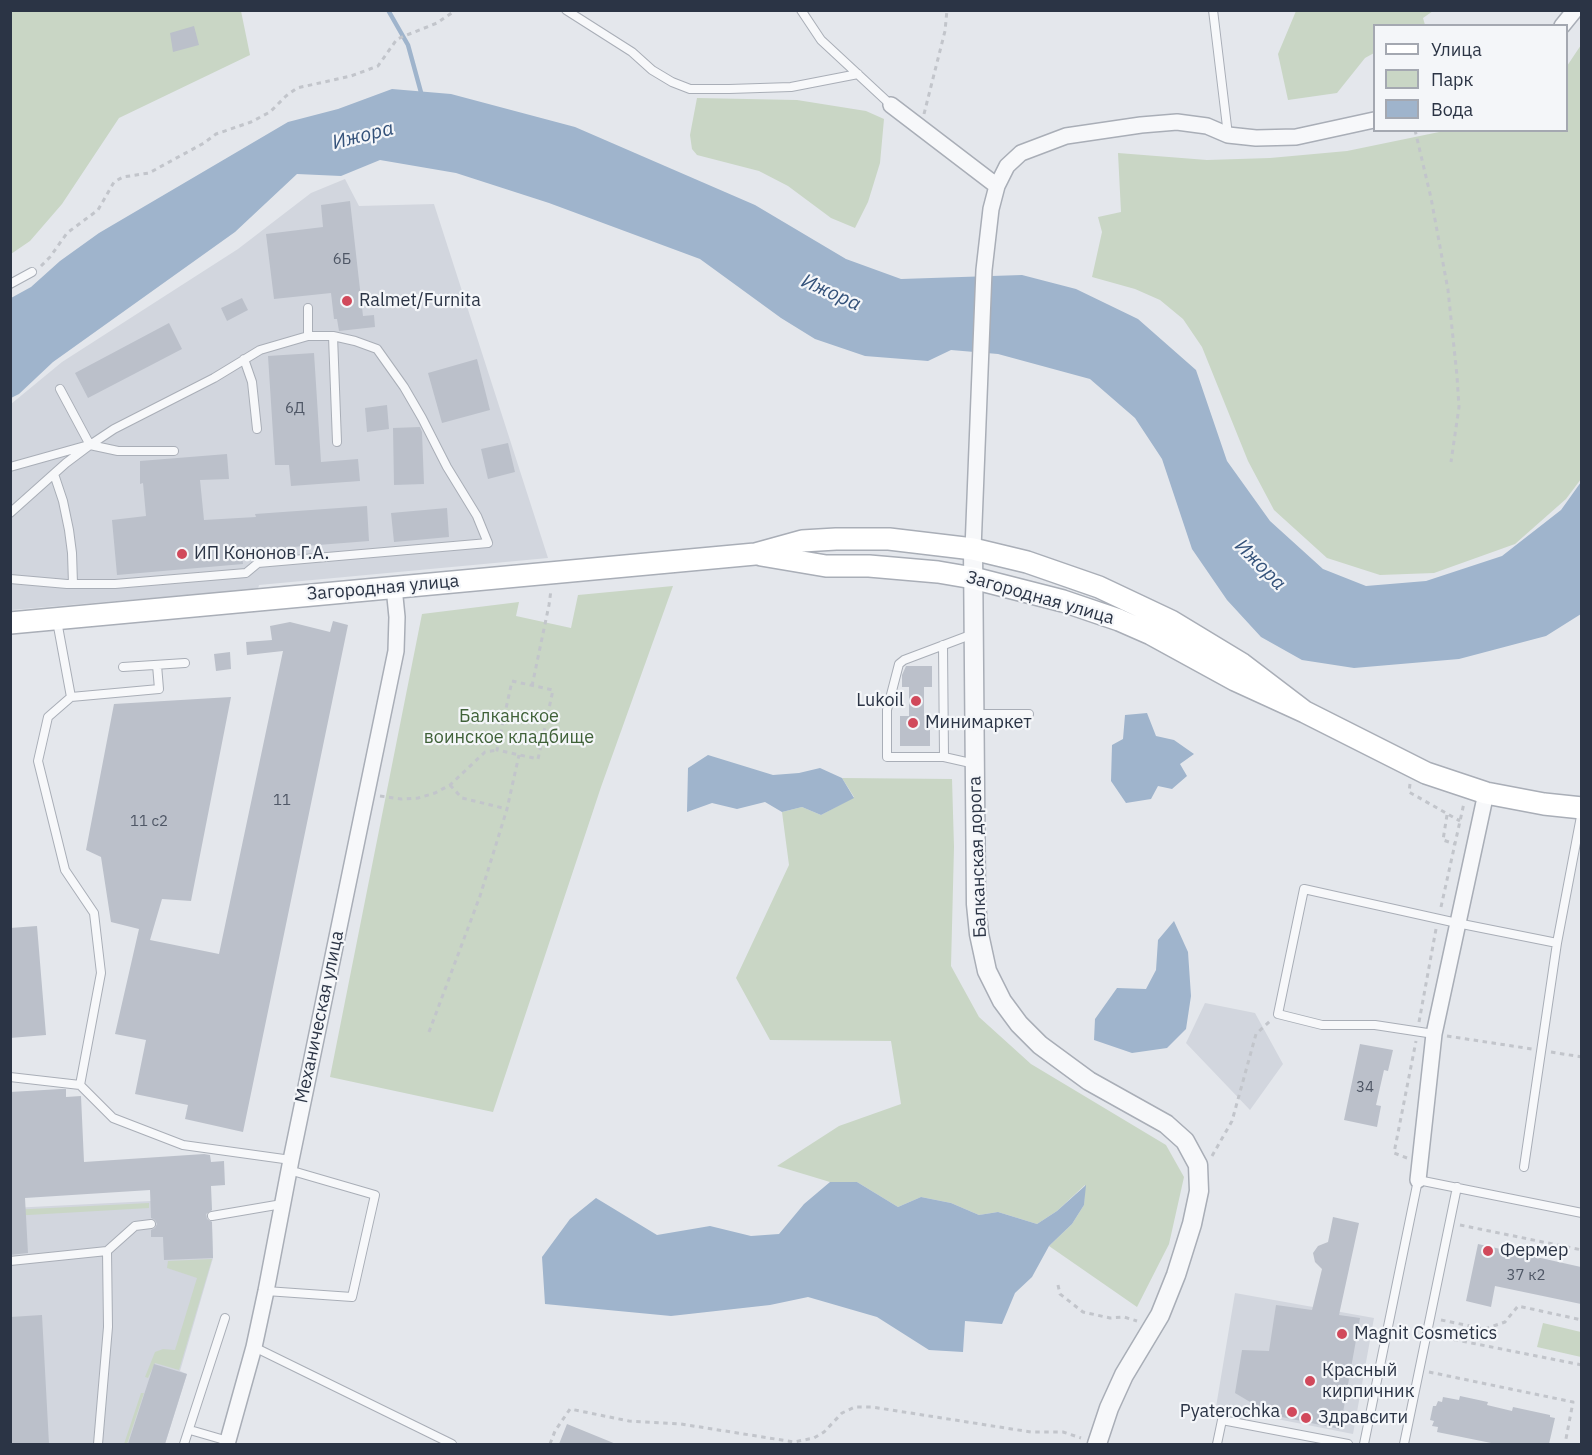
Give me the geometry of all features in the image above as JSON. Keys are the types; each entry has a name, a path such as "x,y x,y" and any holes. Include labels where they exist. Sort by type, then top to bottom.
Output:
{"main road":[{"name":"Загородная улица","path":"10,623 755,554 802,541 889,539 973,549 1068,574 1134,602 1171,621 1242,664 1305,712"},
{"name":"Загородная улица","path":"755,554 826,566 902,568 974,578 1063,601 1119,620 1150,634 1234,680 1305,712 1426,773 1486,793 1581,809"}],"street":[{"path":"1564,24 1575,10"},
{"path":"891,105 997,186"},
{"name":"Балканская дорога","path":"1097,1444 1109,1408 1124,1375 1160,1315 1172,1285 1192,1224 1199,1191 1198,1165 1185,1141 1166,1124 1089,1081 1033,1038 1019,1024 1002,1000 987,971 979,934 976,904 973,549 979,364 984,270 991,209 997,186 1007,166 1021,153 1066,136 1177,122 1207,126 1228,135 1256,138 1296,137 1373,120"},
{"name":"Механическая улица","path":"227,1443 254,1347 266,1291 396,651 397,617 394,587"},
{"path":"1418,1180 1434,1034 1486,793"}],"lane":[{"path":"566,10 632,52 652,70 672,82 690,88 791,87 858,74"},
{"path":"801,10 821,40 891,105"},
{"path":"1213,10 1228,135"},
{"path":"10,284 32,272"},
{"path":"308,308 308,336"},
{"path":"10,513 90,444 114,429 214,378 260,350 308,336 333,336 355,340 377,349 404,387 422,418 477,516 488,543 258,563 246,573 115,584 73,584 10,579"},
{"path":"333,336 337,442"},
{"path":"244,359 252,382 257,429"},
{"path":"60,389 90,444"},
{"path":"10,467 90,444 118,451 174,451"},
{"path":"54,474 69,530 73,584"},
{"path":"57,619 71,697"},
{"path":"974,634 898,664 887,710 887,758 944,757 975,764"},
{"path":"944,645 944,757"},
{"path":"123,667 185,663"},
{"path":"80,1084 101,973 94,913 65,870 38,761 48,717 71,697 159,689 157,665"},
{"path":"975,714 1029,714"},
{"path":"1524,1167 1557,943 1581,809"},
{"path":"1434,1034 1375,1026 1322,1025 1278,1014 1304,889 1557,943"},
{"path":"10,1077 80,1084 113,1118 183,1145 290,1165 375,1195 352,1297 266,1291"},
{"path":"1364,1444 1418,1180 1581,1213"},
{"path":"1404,1444 1457,1187"},
{"path":"212,1216 282,1204"},
{"path":"10,1261 107,1251 135,1226 151,1224"},
{"path":"98,1444 108,1327 107,1251"},
{"path":"184,1444 225,1318"},
{"path":"254,1347 452,1444"},
{"path":"1217,1444 1222,1420 1348,1444"},
{"path":"189,1430 227,1443"}],"path":[{"path":"32,272 50,257 67,233 98,210 114,182 123,177 149,173 216,134 251,122 270,112 297,88 351,76 378,66 397,39 437,23 456,10"},
{"path":"921,129 945,31 947,10"},
{"path":"1415,132 1431,198 1448,290 1459,407 1451,462"},
{"path":"532,686 551,597 550,573"},
{"path":"375,795 401,799 418,798 435,793 450,785 485,752 497,750 538,759 553,690 512,681 497,750"},
{"path":"429,1032 480,896 507,809 519,755"},
{"path":"1411,779 1409,792 1460,821"},
{"path":"450,785 462,798 507,809"},
{"path":"1447,815 1443,840 1455,844"},
{"path":"1198,1165 1211,1157 1232,1121 1256,1034 1278,1014"},
{"path":"1434,1034 1581,1057"},
{"path":"1449,1223 1581,1250"},
{"path":"1058,1285 1060,1294 1083,1312 1110,1318 1134,1319 1151,1331"},
{"path":"1429,1317 1485,1329 1505,1322 1518,1306 1581,1320"},
{"path":"1434,1336 1581,1365"},
{"path":"1419,1369 1573,1402 1564,1444"},
{"path":"550,1444 555,1431 570,1409 629,1421 681,1424 794,1442 814,1438 824,1432 842,1413 855,1407 872,1407 1031,1432 1064,1432 1097,1444"}],"shaded area":[{"path":"345,179 359,206 434,204 548,558 259,585 258,589 11,610 11,404 62,362 238,249 311,193"},
{"path":"1205,1003 1255,1013 1283,1064 1250,1110 1186,1043"},
{"path":"211,1198 213,1258 180,1371 187,1374 165,1444 11,1444 11,1208"},
{"name":"Красный кирпичник","path":"1235,1293 1374,1318 1353,1434 1216,1407"}],"green space":[{"path":"1296,10 1433,11 1423,18 1425,24 1373,24 1373,54 1365,58 1337,93 1288,100 1278,54"},
{"path":"10,11 241,11 250,55 119,118 62,204 30,241 11,254"},
{"path":"1581,45 1581,479 1566,499 1515,544 1434,573 1380,575 1327,558 1274,510 1248,461 1202,347 1183,319 1160,300 1135,289 1092,277 1102,232 1098,217 1121,212 1118,153 1207,160 1270,158 1347,151 1439,132 1568,132 1568,64"},
{"path":"697,98 797,100 866,111 884,119 880,163 868,202 855,228 831,218 788,186 759,171 697,155 692,149 690,135"},
{"name":"Балканское воинское кладбище","path":"673,586 601,787 493,1112 330,1077 422,614 519,602 516,616 571,628 578,595"},
{"path":"842,778 952,779 954,847 951,966 979,1017 1031,1064 1166,1145 1184,1177 1169,1244 1137,1307 1049,1246 1072,1224 1084,1205 1085,1185 1057,1211 1037,1224 998,1212 979,1215 951,1203 921,1197 898,1207 857,1182 830,1182 777,1166 839,1126 901,1104 891,1041 770,1040 736,978 789,865 782,812 802,807 821,815 854,797"},
{"path":"149,1203 149,1208 11,1216 11,1210"},
{"path":"212,1259 179,1370 155,1363 148,1378 145,1377 155,1352 163,1349 175,1350 197,1278 167,1268 168,1261"},
{"path":"1543,1323 1581,1332 1581,1357 1537,1347"},
{"path":"141,1393 144,1393 127,1444 124,1444"}],"water":[{"name":"Ижора","path":"392,89 451,94 575,127 755,205 846,259 901,279 1022,275 1076,289 1138,319 1196,370 1227,461 1270,521 1323,569 1366,586 1426,581 1502,556 1561,510 1581,482 1581,614 1546,636 1459,659 1354,668 1302,660 1261,637 1227,600 1192,549 1162,459 1135,418 1090,379 998,354 951,350 928,361 865,356 815,339 781,318 700,259 549,203 456,173 380,160 341,176 297,174 235,232 53,362 19,394 11,398 11,298 31,287 60,261 99,233 288,122 338,109"},
{"path":"1147,713 1156,736 1174,740 1194,754 1180,764 1187,776 1172,789 1158,786 1151,799 1126,803 1111,781 1112,745 1123,739 1125,715"},
{"path":"708,755 773,775 799,773 820,768 842,778 854,798 821,815 802,807 782,812 765,802 737,809 712,803 687,812 688,768"},
{"path":"1174,921 1188,952 1191,996 1186,1029 1167,1048 1132,1053 1094,1040 1095,1019 1117,988 1146,989 1156,970 1158,940"},
{"path":"830,1182 857,1182 898,1207 921,1197 951,1203 979,1215 998,1212 1037,1224 1057,1211 1086,1185 1084,1205 1072,1224 1049,1246 1032,1277 1015,1293 1002,1324 965,1321 963,1352 929,1350 877,1317 808,1297 770,1305 671,1316 545,1304 542,1257 570,1219 596,1198 657,1235 710,1226 751,1236 779,1234 804,1204"}],"building":[{"path":"194,26 199,45 173,52 170,33"},
{"path":"350,201 363,316 374,315 375,327 339,331 337,319 334,319 331,293 274,299 266,234 323,227 321,205"},
{"path":"242,298 248,310 227,321 221,308"},
{"path":"169,323 182,349 88,398 75,373"},
{"path":"314,353 321,462 358,459 360,481 291,486 289,465 275,465 268,356"},
{"path":"477,359 490,410 442,423 428,373"},
{"path":"387,405 389,429 367,432 365,408"},
{"path":"420,427 424,484 394,485 393,428"},
{"path":"508,443 515,472 488,479 481,449"},
{"path":"227,454 229,479 200,480 204,520 367,506 369,541 242,551 243,564 117,575 112,520 146,516 143,483 140,484 140,461"},
{"path":"447,508 449,537 394,542 391,513"},
{"path":"333,621 348,625 243,1132 185,1119 188,1105 135,1094 146,1040 115,1034 139,929 111,922 101,857 86,850 114,704 231,697 191,901 162,899 150,940 219,954 283,651 247,655 246,642 272,640 270,626 290,622 330,632"},
{"path":"230,652 231,669 216,671 214,654"},
{"name":"Lukoil","path":"906,666 932,666 932,687 924,687 924,716 930,716 930,746 900,746 900,716 909,716 909,687 902,687 902,675"},
{"path":"37,926 46,1035 10,1038 10,928"},
{"path":"1360,1044 1393,1050 1388,1071 1384,1070 1376,1105 1381,1106 1377,1127 1344,1120"},
{"path":"66,1089 66,1097 81,1096 84,1162 204,1154 210,1155 211,1162 224,1161 225,1185 211,1186 212,1210 206,1214 207,1219 212,1222 213,1258 164,1260 163,1237 151,1237 151,1230 157,1224 151,1218 150,1190 25,1198 28,1253 10,1255 10,1092"},
{"name":"Красный кирпичник","path":"1333,1217 1359,1223 1339,1315 1360,1318 1340,1429 1272,1415 1235,1393 1242,1350 1269,1351 1276,1305 1312,1310 1322,1269 1315,1262 1313,1253 1318,1246 1328,1242"},
{"path":"1478,1244 1581,1267 1581,1304 1495,1286 1491,1307 1466,1301"},
{"path":"42,1315 49,1444 10,1444 10,1317"},
{"path":"154,1364 187,1374 165,1444 128,1444"},
{"path":"1460,1396 1488,1402 1487,1405 1512,1411 1513,1407 1550,1415 1555,1418 1549,1444 1496,1444 1437,1432 1438,1427 1432,1426 1434,1421 1430,1420 1433,1406 1436,1406 1438,1401 1442,1402 1443,1397 1459,1400"},
{"path":"567,1424 616,1444 559,1444"}],"waterway":[{"path":"388,10 408,45 422,96"}],"place":[{"name":"Ralmet/Furnita","path":"347,301"},
{"name":"ИП Кононов Г.А.","path":"182,554"},
{"name":"Lukoil","path":"916,701"},
{"name":"Минимаркет","path":"913,723"},
{"name":"Фермер","path":"1488,1251"},
{"name":"Magnit Cosmetics","path":"1342,1334"},
{"name":"Красный кирпичник","path":"1310,1381"},
{"name":"Pyaterochka","path":"1292,1412"},
{"name":"Здравсити","path":"1306,1418"}]}
